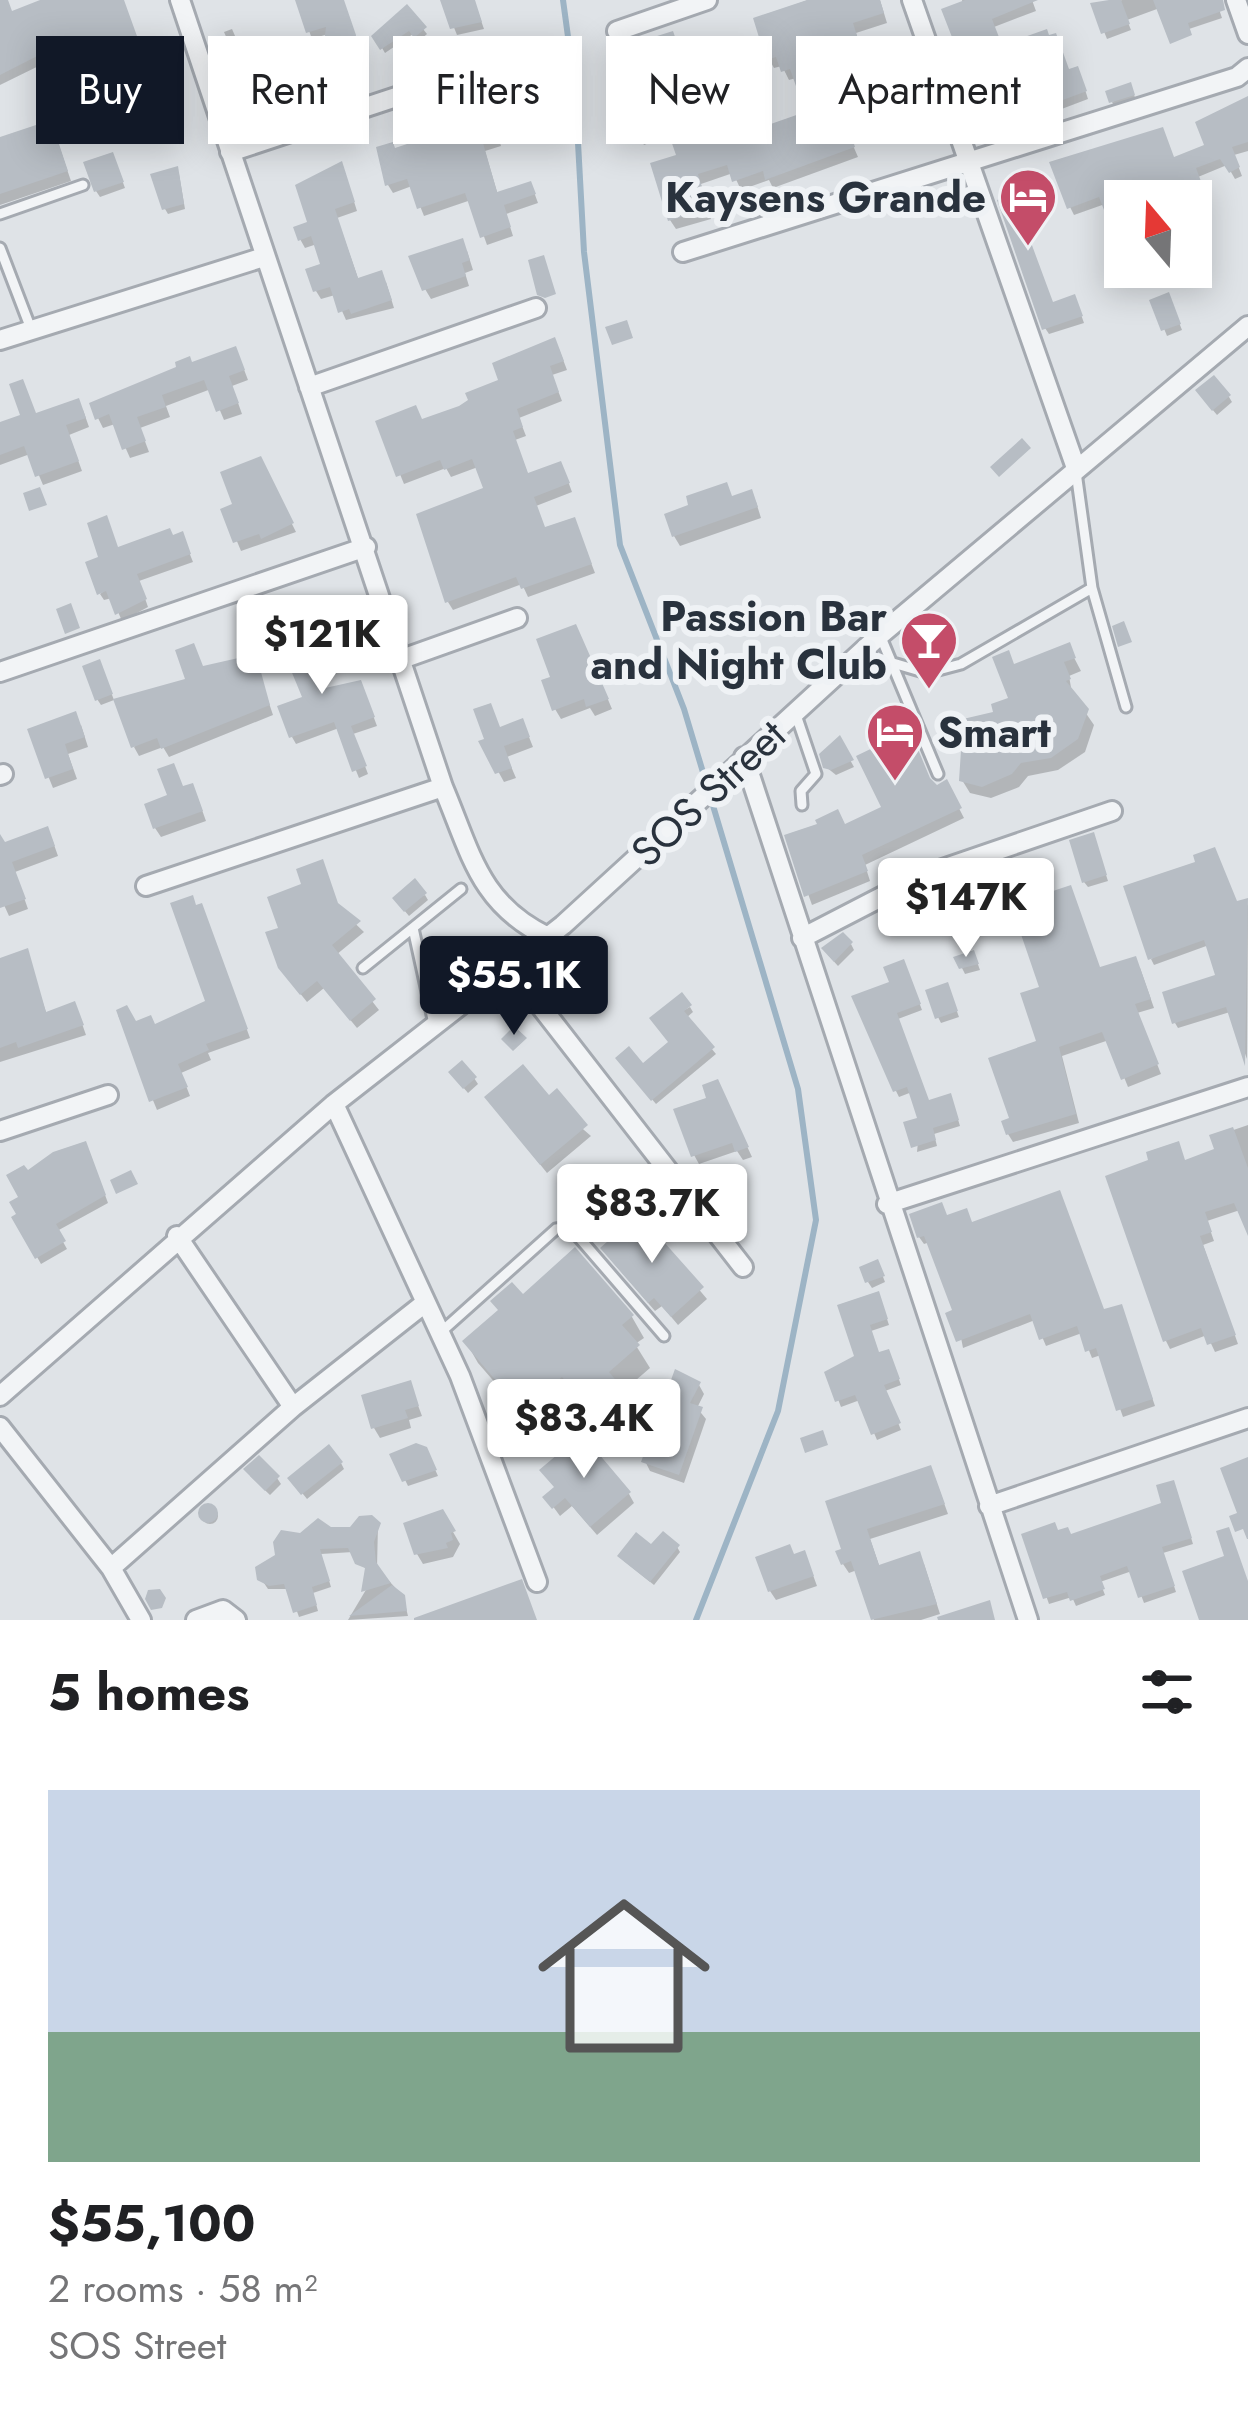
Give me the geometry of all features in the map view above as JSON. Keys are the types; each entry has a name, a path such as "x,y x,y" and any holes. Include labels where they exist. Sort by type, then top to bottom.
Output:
{"street":[{"path":"180,0 443,787 491,898 515,921 548,937"},
{"path":"617,32 706,0"},
{"path":"912,0 1076,468"},
{"path":"1236,0 1248,34"},
{"path":"683,252 1238,77 1248,68"},
{"path":"230,152 393,97"},
{"path":"0,340 265,257"},
{"path":"309,387 536,308"},
{"name":"SOS Street","path":"0,1396 177,1236 334,1104 548,937 880,634 1248,326"},
{"path":"0,672 366,547"},
{"path":"402,659 517,618"},
{"path":"744,757 886,1204 1028,1620"},
{"path":"146,886 443,787"},
{"path":"802,938 922,876 1112,811"},
{"path":"510,968 743,1267"},
{"path":"886,1204 1248,1088"},
{"path":"0,1131 108,1095"},
{"path":"334,1104 441,1332 537,1582"},
{"path":"177,1236 293,1407"},
{"path":"111,1568 293,1407 425,1303"},
{"path":"989,1506 1248,1418"},
{"path":"0,1427 111,1568 140,1620"},
{"path":"196,1620 223,1610 236,1620"}],"lane":[{"path":"0,214 83,185"},
{"path":"0,248 31,329"},
{"path":"1076,468 1092,587 1126,707"},
{"path":"893,663 927,673 961,664 1092,587"},
{"path":"880,634 938,774"},
{"path":"795,712 816,773 801,791 802,806"},
{"path":"363,968 460,889"},
{"path":"413,928 434,1024"},
{"path":"441,1332 556,1229 570,1227 664,1336"}],"building":[{"path":"0,0 8,0 12,11 40,0 124,0 137,36 36,36 36,57 0,75"},
{"path":"295,0 344,0 356,36 325,36 326,27 306,33"},
{"path":"440,0 475,0 482,22 450,29"},
{"path":"807,0 880,0 884,13 853,23 857,36 796,36 796,86 790,69 781,72 776,57 772,58 772,36 759,36 753,18"},
{"path":"965,0 1038,0 992,19 999,36 952,36 941,9"},
{"path":"1121,0 1130,24 1101,34 1090,3"},
{"path":"1153,0 1223,0 1225,10 1188,23 1192,35 1170,44"},
{"path":"407,4 427,27 416,36 409,31 393,36 393,41 380,50 371,36"},
{"path":"1047,29 1049,35 1057,36 1027,36"},
{"path":"1063,52 1069,69 1078,66 1087,91 1063,100"},
{"path":"1131,82 1135,95 1109,103 1105,91"},
{"path":"1248,96 1248,142 1232,147 1240,167 1229,173 1220,159 1196,168 1200,180 1104,180 1104,210 1099,197 1067,209 1049,162 1163,127 1174,157 1204,145 1195,122"},
{"path":"796,115 796,144 855,147 765,180 763,171 732,182 727,165 698,174 708,209 668,221 650,163 676,155 672,144 772,144 772,124"},
{"path":"36,125 36,144 59,144 68,171 0,194 0,137"},
{"path":"393,142 395,148 483,144 497,192 531,181 536,194 504,205 511,227 480,238 465,193 417,209 407,179 385,186 376,147"},
{"path":"113,152 124,182 94,192 83,162"},
{"path":"342,161 355,202 335,209 358,278 382,270 392,300 351,314 349,309 338,313 330,287 313,292 305,269 320,264 311,236 298,241 293,227 307,222 295,185"},
{"path":"178,166 184,204 162,210 150,174"},
{"path":"1013,194 1053,302 1075,294 1083,316 1042,330 997,200"},
{"path":"463,238 470,260 462,263 466,276 422,291 408,256"},
{"path":"544,255 556,294 545,298 537,295 528,260"},
{"path":"1169,292 1181,324 1161,331 1149,300"},
{"path":"627,320 633,338 612,345 605,327"},
{"path":"555,337 564,361 550,366 559,392 517,409 523,427 513,431 528,473 561,461 570,483 534,497 545,527 575,517 592,564 521,589 516,577 445,603 416,514 483,488 472,459 444,470 440,460 396,477 375,421 416,405 422,419 459,406 468,400 465,393 498,380 492,363"},
{"path":"236,346 245,370 229,376 239,403 216,412 204,380 162,395 166,407 137,417 146,441 122,450 109,414 95,420 89,403 176,367 175,362 190,356 192,362"},
{"path":"1214,375 1231,395 1212,411 1195,390"},
{"path":"23,379 36,413 79,398 86,418 66,425 79,461 35,477 24,446 0,455 0,422 20,415 9,384"},
{"path":"1022,438 1031,448 999,477 990,467"},
{"path":"261,456 294,523 261,539 259,534 233,543 220,509 232,504 220,472"},
{"path":"727,482 732,496 752,489 758,507 672,537 664,514 688,505 686,496"},
{"path":"40,487 47,505 29,511 23,493"},
{"path":"107,515 118,547 170,528 173,535 183,531 191,554 137,574 147,599 115,615 106,591 97,595 85,562 98,557 87,523"},
{"path":"71,603 80,628 65,634 56,609"},
{"path":"1124,621 1132,642 1118,647 1112,626"},
{"path":"308,622 317,644 310,647 325,688 361,680 375,717 351,726 367,766 352,772 334,722 289,738 277,706 302,697 276,634"},
{"path":"576,624 609,699 586,707 584,699 552,711 541,680 550,677 536,639"},
{"path":"1070,642 1076,658 1064,662 1071,679 1066,681 1089,709 1078,739 1051,758 1021,763 1012,774 982,787 959,781 963,719 993,712 991,704 1008,698 992,657 1009,650 1014,664"},
{"path":"194,643 203,666 256,654 270,705 161,749 157,738 131,748 113,699 185,679 175,650"},
{"path":"100,659 113,694 95,701 82,666"},
{"path":"491,703 500,727 523,718 530,737 504,746 512,768 495,774 478,741 484,739 473,709"},
{"path":"76,711 85,737 65,744 73,769 45,779 27,729"},
{"path":"910,730 930,778 937,785 947,779 962,808 862,855 868,871 804,897 784,835 817,824 815,820 838,809 845,824 881,807 856,756"},
{"path":"840,735 854,760 831,770 823,768 819,754"},
{"path":"174,763 183,786 193,783 203,811 153,829 144,804 167,795 157,769"},
{"path":"48,826 55,846 12,862 26,899 0,908 0,834 5,842"},
{"path":"1094,832 1107,875 1082,883 1069,840"},
{"path":"1215,847 1237,901 1248,898 1245,1066 1226,1007 1172,1024 1162,992 1215,975 1204,940 1148,960 1123,886 1195,862 1193,855"},
{"path":"323,859 338,903 361,921 332,945 376,999 350,1021 317,981 300,995 278,968 265,932 278,928 267,897 301,884 296,869"},
{"path":"1013,876 1020,895 995,904 988,885"},
{"path":"415,878 427,893 404,912 392,898"},
{"path":"1071,885 1100,967 1136,956 1151,999 1135,1004 1159,1064 1121,1080 1102,1032 1059,1047 1076,1114 1006,1135 1001,1121 1009,1118 988,1058 1036,1041 1020,993 1039,987 1011,905"},
{"path":"193,895 196,905 202,903 248,1029 206,1044 209,1050 178,1064 188,1087 149,1102 116,1010 127,1005 136,1021 151,1015 155,1024 205,1001 170,903"},
{"path":"843,932 853,942 834,962 821,948"},
{"path":"28,948 46,1012 75,1001 84,1025 18,1048 16,1042 0,1048 0,958"},
{"path":"974,950 979,964 959,969 953,957"},
{"path":"904,959 921,1004 897,1013 929,1100 951,1093 959,1120 933,1128 936,1140 911,1148 903,1122 917,1118 907,1087 893,1092 851,996 889,982 883,967"},
{"path":"948,982 958,1011 935,1019 925,990"},
{"path":"682,992 692,1005 684,1011 715,1047 651,1101 615,1058 629,1046 643,1063 668,1042 649,1018"},
{"path":"514,1026 527,1038 513,1051 501,1039"},
{"path":"462,1060 477,1077 463,1089 448,1072"},
{"path":"523,1064 549,1095 557,1088 588,1125 540,1165 484,1097"},
{"path":"718,1079 749,1147 735,1152 732,1143 691,1157 673,1109 706,1098 702,1085"},
{"path":"1233,1127 1248,1168 1248,1236 1234,1203 1205,1212 1212,1232 1200,1236 1236,1335 1207,1345 1201,1328 1163,1342 1105,1176 1148,1160 1146,1152 1179,1141 1185,1160 1214,1149 1209,1135"},
{"path":"86,1141 106,1195 56,1224 66,1241 35,1259 11,1217 16,1214 9,1202 18,1197 6,1175 24,1165 28,1170 53,1152"},
{"path":"131,1170 138,1184 116,1194 110,1180"},
{"path":"1060,1190 1104,1309 1122,1304 1153,1399 1116,1411 1096,1348 1085,1352 1077,1326 1039,1340 1030,1314 956,1342 945,1313 952,1310 924,1236 917,1238 909,1214 942,1202 947,1215 967,1208 972,1222"},
{"path":"639,1214 704,1287 671,1317 654,1298 648,1303 600,1248"},
{"path":"575,1247 634,1315 622,1325 640,1345 609,1372 619,1384 589,1409 562,1377 522,1411 462,1341 498,1310 490,1301 512,1282 523,1294"},
{"path":"878,1259 885,1276 865,1283 859,1267"},
{"path":"879,1291 888,1319 870,1325 879,1352 889,1349 900,1379 884,1385 901,1423 871,1435 855,1395 835,1402 824,1372 854,1356 837,1305"},
{"path":"675,1369 701,1382 690,1403 703,1407 679,1475 641,1462"},
{"path":"411,1380 419,1406 405,1410 408,1418 371,1429 361,1395"},
{"path":"823,1430 828,1445 805,1453 800,1438"},
{"path":"582,1434 631,1492 590,1527 565,1498 552,1509 542,1497 554,1487 539,1470"},
{"path":"416,1443 427,1447 437,1470 402,1482 389,1454"},
{"path":"329,1444 343,1462 301,1495 287,1478"},
{"path":"259,1455 280,1476 265,1491 243,1469"},
{"path":"1248,1457 1247,1539 1243,1529 1235,1532 1229,1516 1237,1513 1220,1468"},
{"path":"931,1465 945,1504 867,1529 879,1565 920,1551 937,1604 871,1620 851,1561 841,1565 835,1551 841,1549 825,1501"},
{"path":"1174,1480 1192,1538 1162,1547 1175,1586 1138,1598 1127,1566 1100,1576 1105,1589 1070,1601 1067,1592 1043,1599 1021,1534 1055,1522 1058,1530 1068,1527 1071,1534 1161,1503 1156,1485"},
{"path":"208,1503 218,1513 208,1523 198,1513"},
{"path":"443,1509 456,1531 446,1543 448,1548 414,1555 403,1523"},
{"path":"372,1515 381,1523 374,1542 376,1562 391,1583 361,1592 365,1568 355,1564 348,1548 320,1549 330,1581 312,1587 317,1605 293,1613 284,1584 269,1586 257,1580 255,1567 275,1555 273,1542 281,1530 300,1533 318,1518 331,1527 350,1527 359,1516"},
{"path":"1229,1527 1248,1581 1248,1620 1199,1620 1182,1571 1224,1556 1216,1531"},
{"path":"663,1531 680,1545 650,1582 617,1556 636,1532 651,1544"},
{"path":"790,1544 794,1554 805,1550 814,1576 768,1592 755,1557"},
{"path":"522,1579 537,1620 414,1620 414,1618"},
{"path":"392,1585 405,1595 407,1611 349,1616"},
{"path":"160,1589 166,1598 162,1608 151,1610 145,1599 148,1590"},
{"path":"990,1600 995,1620 938,1620 937,1617"}],"waterway":[{"path":"563,0 575,88 584,252 620,545 684,709 798,1089 816,1220 778,1411 696,1620"}],"place":[{"name":"Kaysens Grande","path":"1028,248"},
{"name":"Passion Bar and Night Club","path":"929,691"},
{"name":"Smart","path":"895,783"}]}
